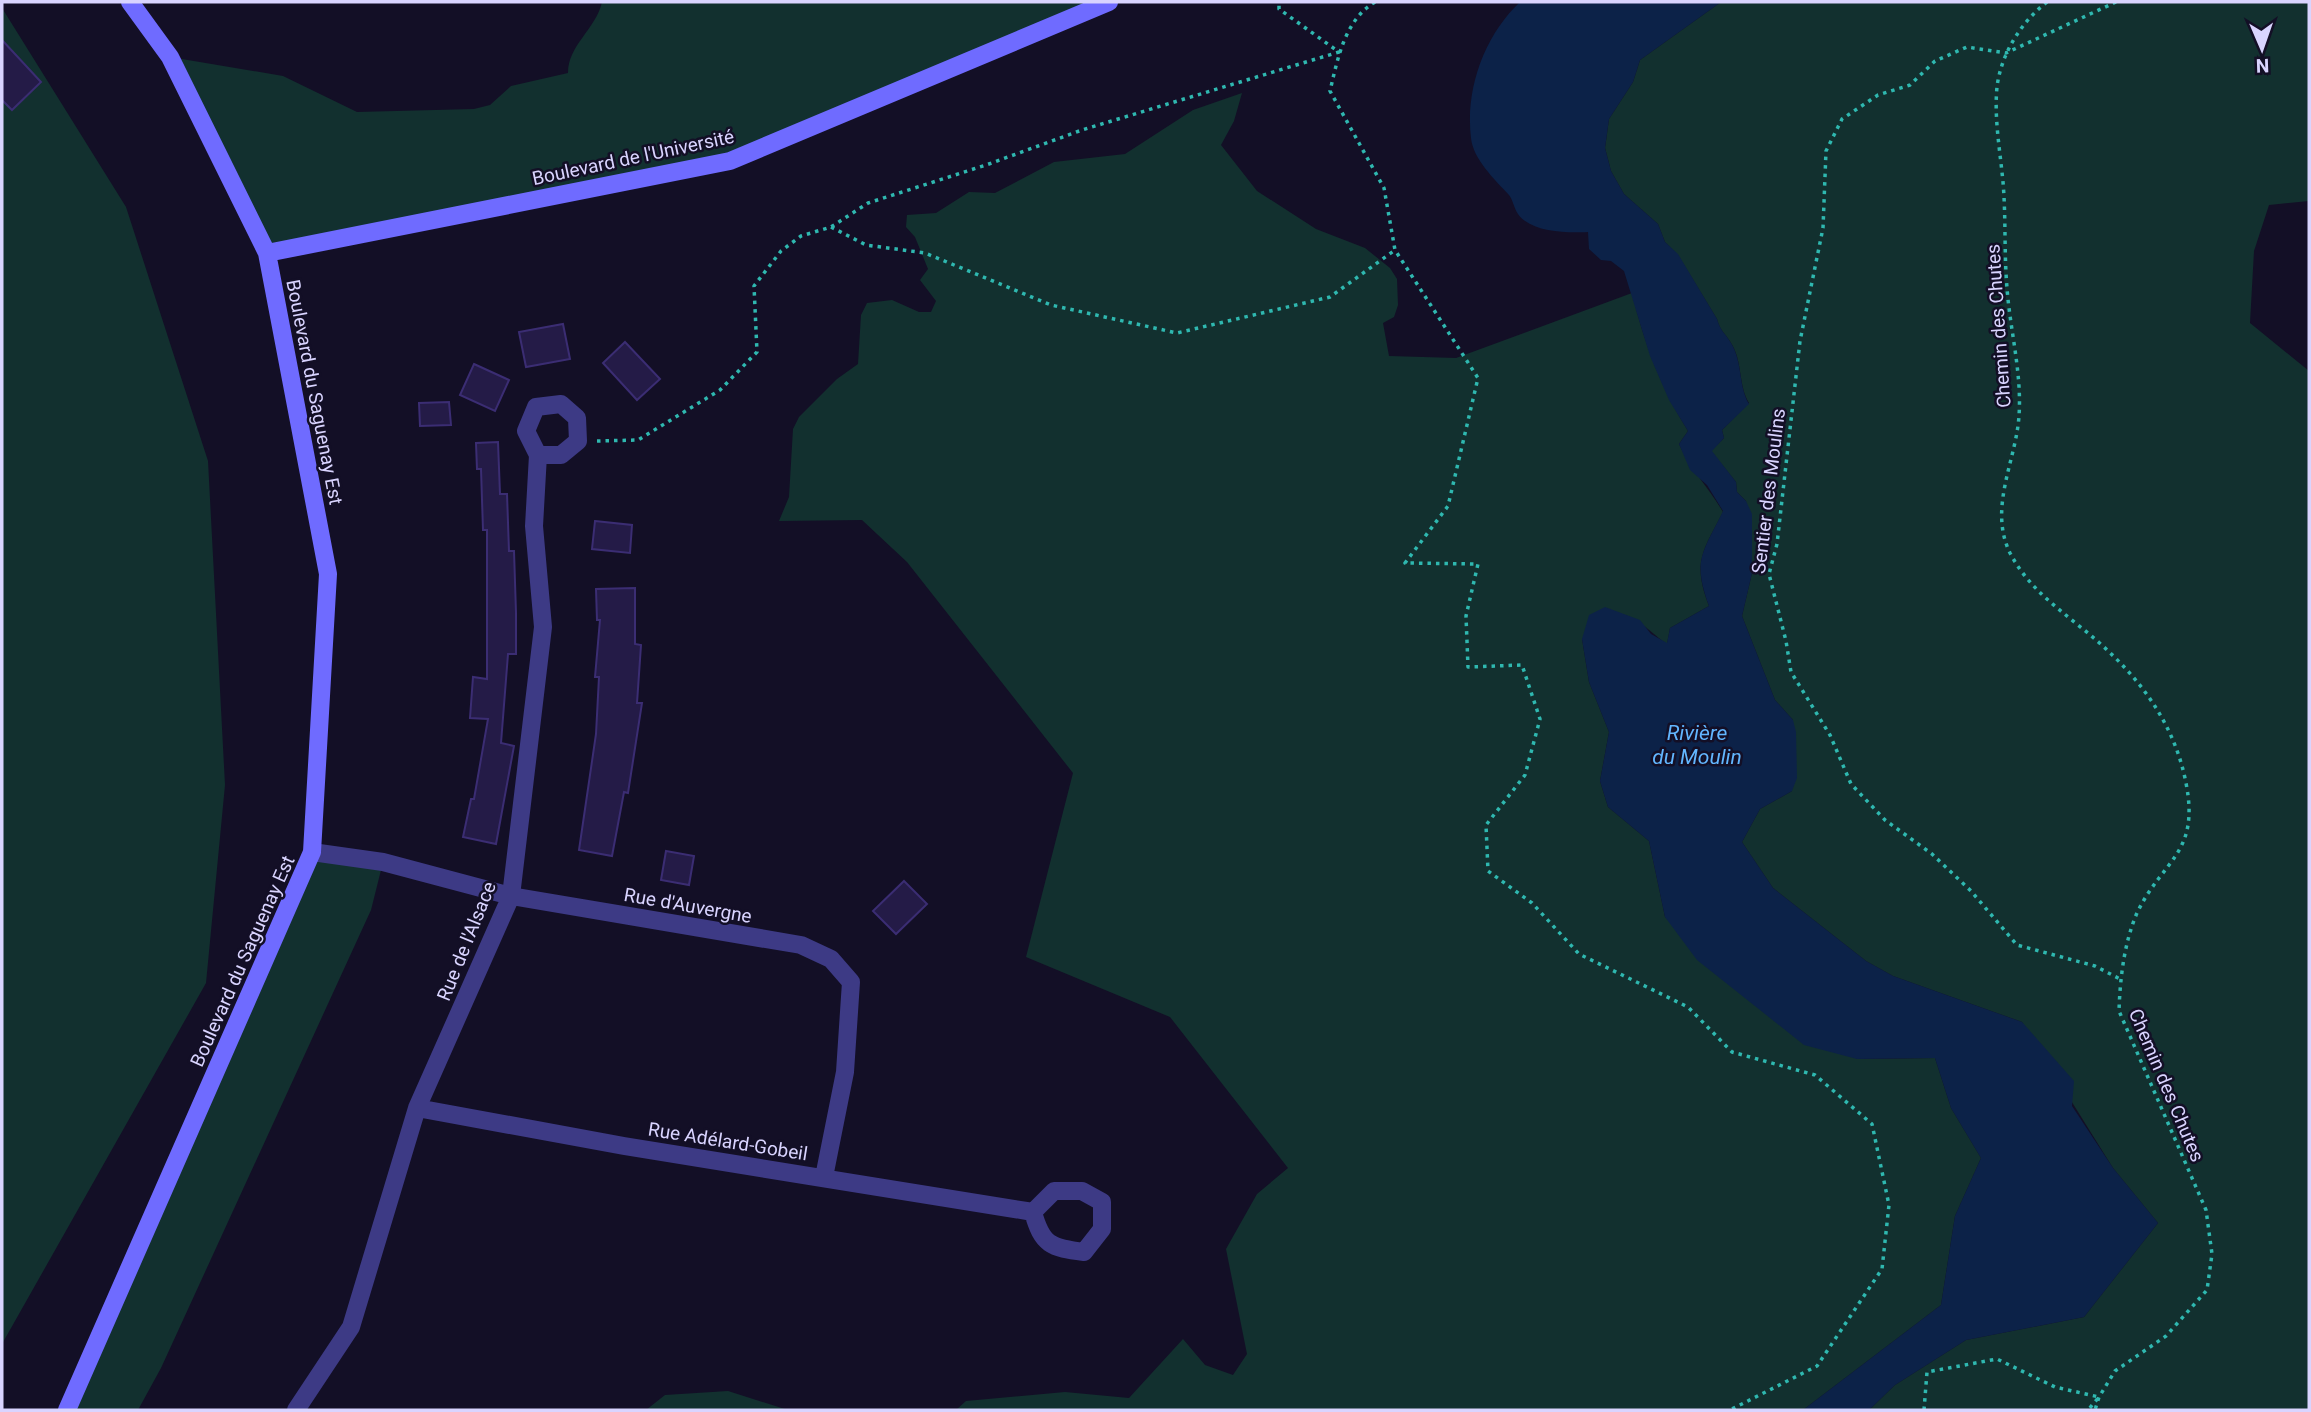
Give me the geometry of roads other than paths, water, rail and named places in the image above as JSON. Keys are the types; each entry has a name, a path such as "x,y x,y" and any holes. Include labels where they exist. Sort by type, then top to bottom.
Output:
{"main road":[{"name":"Boulevard du Saguenay Est","path":"67,1410 312,852 328,574 267,254 170,57 130,2"},
{"name":"Boulevard de l'Université","path":"267,254 730,161 1109,2"}],"street":[{"name":"Rue de l'Alsace","path":"296,1410 351,1327 417,1108 511,896 543,627 534,526 538,455 526,431 536,407 561,404 577,418 578,441 561,455 538,455"},
{"name":"Rue d'Auvergne","path":"312,852 383,862 511,896 801,945 831,958 851,982 845,1072 824,1177"},
{"name":"Rue Adélard-Gobeil","path":"417,1108 624,1146 1033,1212"}],"water":[{"name":"Rivière du Moulin","path":"1520,2 1721,2 1640,60 1633,82 1609,119 1605,148 1611,171 1624,194 1658,224 1665,242 1678,254 1731,343 1749,404 1722,430 1724,438 1712,451 1736,482 1737,492 1746,501 1752,514 1752,573 1742,616 1775,700 1793,720 1796,732 1797,778 1792,791 1760,809 1742,842 1773,888 1866,961 1893,976 2022,1022 2074,1081 2072,1106 2113,1168 2158,1223 2084,1317 1966,1340 1895,1385 1869,1410 1803,1410 1941,1305 1955,1216 1981,1158 1951,1108 1935,1058 1857,1059 1804,1045 1697,960 1665,917 1649,841 1608,807 1600,781 1609,732 1589,682 1582,639 1589,615 1605,607 1640,620 1651,634 1667,643 1670,628 1709,606 1701,577 1702,557 1723,511 1707,485 1690,470 1679,444 1688,431 1669,400 1650,356 1624,271 1611,261 1601,260 1589,249 1588,232 1550,230 1524,220 1509,195 1491,176 1476,154 1471,138 1470,119 1471,100 1480,64 1497,30"}]}
